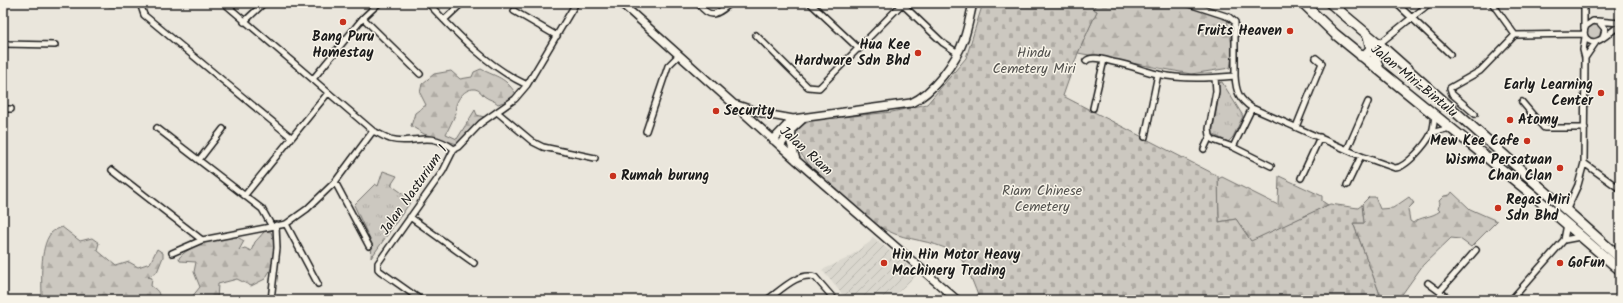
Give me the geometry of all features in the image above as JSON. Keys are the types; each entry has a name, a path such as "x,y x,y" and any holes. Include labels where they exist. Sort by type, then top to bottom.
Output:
{"highway":[{"name":"Jalan Miri-Bintulu","path":"1303,3 1335,34 1361,56 1567,224 1580,237 1620,270"},
{"name":"Jalan Miri-Bintulu","path":"1334,4 1368,36 1620,258"},
{"path":"1361,56 1366,54 1371,49 1368,36"},
{"path":"1380,71 1375,57 1382,47"}],"main road":[{"name":"Jalan Riam","path":"621,3 773,140 957,300"},
{"path":"733,104 765,114 793,119 911,103 923,97 958,53 964,39 973,3"},
{"path":"780,146 792,129 806,117"},
{"path":"773,140 793,119"},
{"path":"792,129 791,143 796,160"}],"street":[{"path":"143,3 141,6 144,15 291,136"},
{"path":"224,3 244,22 373,131 390,139 403,140 427,137 445,142 454,149"},
{"path":"244,22 264,3"},
{"path":"313,79 363,18 379,3"},
{"path":"428,3 463,40 513,78 527,85"},
{"path":"444,20 462,3"},
{"name":"Jalan Nasturium 1","path":"421,300 380,271 378,269 378,263 442,171 454,149 458,147 481,123 515,99 527,85 576,3"},
{"path":"698,3 703,10 711,15 716,14 731,3"},
{"path":"810,3 859,49"},
{"path":"1186,3 1229,17 1235,22 1235,76 1238,94 1241,101 1252,108 1360,156 1395,168 1400,168 1410,159 1431,134 1435,115"},
{"path":"1396,3 1410,18 1450,54"},
{"path":"1382,47 1410,18 1430,3"},
{"path":"1492,3 1515,35"},
{"path":"1566,211 1578,185 1584,163 1584,3"},
{"path":"756,35 811,88 822,86 901,4 943,43 958,53"},
{"path":"514,10 557,36"},
{"path":"1584,12 1588,18 1604,26 1605,32 1603,38"},
{"path":"363,18 420,74"},
{"path":"1584,28 1588,24 1595,21 1620,25"},
{"path":"1585,58 1596,42 1603,38 1608,32 1620,25"},
{"path":"1475,114 1452,94 1450,88 1480,71 1515,35 1585,36 1590,41 1596,42"},
{"path":"3,44 55,44"},
{"path":"646,131 668,66 679,55"},
{"path":"1086,61 1091,58 1104,60 1137,67 1158,74 1215,78 1235,76"},
{"path":"1296,127 1322,63 1316,58"},
{"path":"1093,108 1104,60"},
{"path":"1145,137 1158,74"},
{"path":"1204,149 1210,136 1209,129 1216,91 1215,78"},
{"path":"245,195 291,136 328,93"},
{"path":"1347,150 1368,102"},
{"path":"1522,102 1544,128 1585,128"},
{"path":"1233,147 1252,108"},
{"path":"3,109 11,109"},
{"path":"497,112 533,142 543,147 595,158"},
{"path":"157,128 262,209 274,225 277,248 271,300"},
{"path":"1431,134 1450,128"},
{"path":"199,160 222,129"},
{"path":"172,254 202,240 274,225 286,224 308,209 335,182 373,131"},
{"path":"1210,136 1213,140 1233,147 1271,166"},
{"path":"1301,178 1320,137"},
{"path":"1347,186 1360,156"},
{"path":"1584,163 1620,190"},
{"path":"112,170 202,240"},
{"path":"335,182 369,246"},
{"path":"410,217 474,263"},
{"path":"286,224 318,284"},
{"path":"1511,300 1564,240 1567,224"},
{"path":"1564,240 1580,237"},
{"path":"1440,291 1476,250"},
{"path":"767,300 795,280 811,276 815,277 835,300"},
{"path":"1428,283 1451,300"}],"shaded area":[{"path":"873,237 918,274 889,300 847,300 822,270 846,259 870,242"}],"green space":[{"name":"Riam Chinese Cemetery","path":"983,3 1097,3 1093,9 1097,11 1078,53 1063,96 1218,176 1219,222 1236,219 1251,241 1330,204 1358,208 1362,205 1364,223 1353,223 1382,300 980,300 965,264 958,256 943,247 895,234 880,227 852,208 825,183 803,157 794,143 796,133 801,125 813,120 892,112 927,104 966,58"},
{"path":"1097,3 1178,3 1227,19 1233,50 1230,68 1191,74 1078,53 1097,11 1092,9"},
{"path":"1594,23 1600,26 1603,32 1600,38 1594,41 1588,38 1585,32 1588,26"},
{"path":"481,69 504,81 516,94 512,99 498,104 484,96 477,89 471,89 463,94 456,105 456,113 446,134 457,139 475,110 477,115 484,117 460,144 424,134 411,126 415,113 426,105 420,93 422,84 434,74 451,71 460,79 472,77 474,72"},
{"path":"1222,82 1243,116 1233,137 1228,142 1212,134 1219,95 1219,83"},
{"path":"383,171 397,176 391,185 412,200 371,258 372,244 354,205 375,184 378,186"},
{"path":"1279,176 1322,196 1322,201 1328,205 1251,242 1236,219 1219,222 1218,179 1222,177 1278,205"},
{"path":"1452,192 1470,209 1497,221 1471,247 1460,239 1451,238 1423,265 1398,300 1382,300 1353,223 1364,223 1362,204 1369,197 1375,197 1380,209 1393,208 1409,197 1414,203 1408,209 1410,221 1413,223 1419,219 1433,215 1440,211 1438,209 1440,203 1439,201 1444,196 1450,195"},
{"path":"62,227 80,241 92,238 99,243 97,250 116,266 129,262 138,267 150,263 157,249 163,253 163,257 157,272 148,277 152,278 151,286 158,292 159,300 42,300 42,265 47,239 51,233"},
{"path":"265,231 271,232 276,248 271,269 265,279 251,286 237,279 218,284 217,300 192,300 191,298 200,287 194,272 196,262 180,261 179,258 183,254 204,242 227,236 236,236 244,241 239,250 245,248 251,251 255,242"}],"place":[{"name":"Bang Puru Homestay","path":"343,22"},
{"name":"Fruits Heaven","path":"1290,31"},
{"name":"Hua Kee Hardware Sdn Bhd","path":"918,53"},
{"name":"Early Learning Center","path":"1601,93"},
{"name":"Security","path":"716,111"},
{"name":"Atomy","path":"1510,120"},
{"name":"Mew Kee Cafe","path":"1527,141"},
{"name":"Wisma Persatuan Chan Clan","path":"1560,168"},
{"name":"Rumah burung","path":"613,176"},
{"name":"Regas Miri Sdn Bhd","path":"1498,208"},
{"name":"Hin Hin Motor Heavy Machinery Trading","path":"884,263"},
{"name":"GoFun","path":"1560,263"}],"park label":[{"name":"Hindu Cemetery Miri","path":"1034,62"}]}
